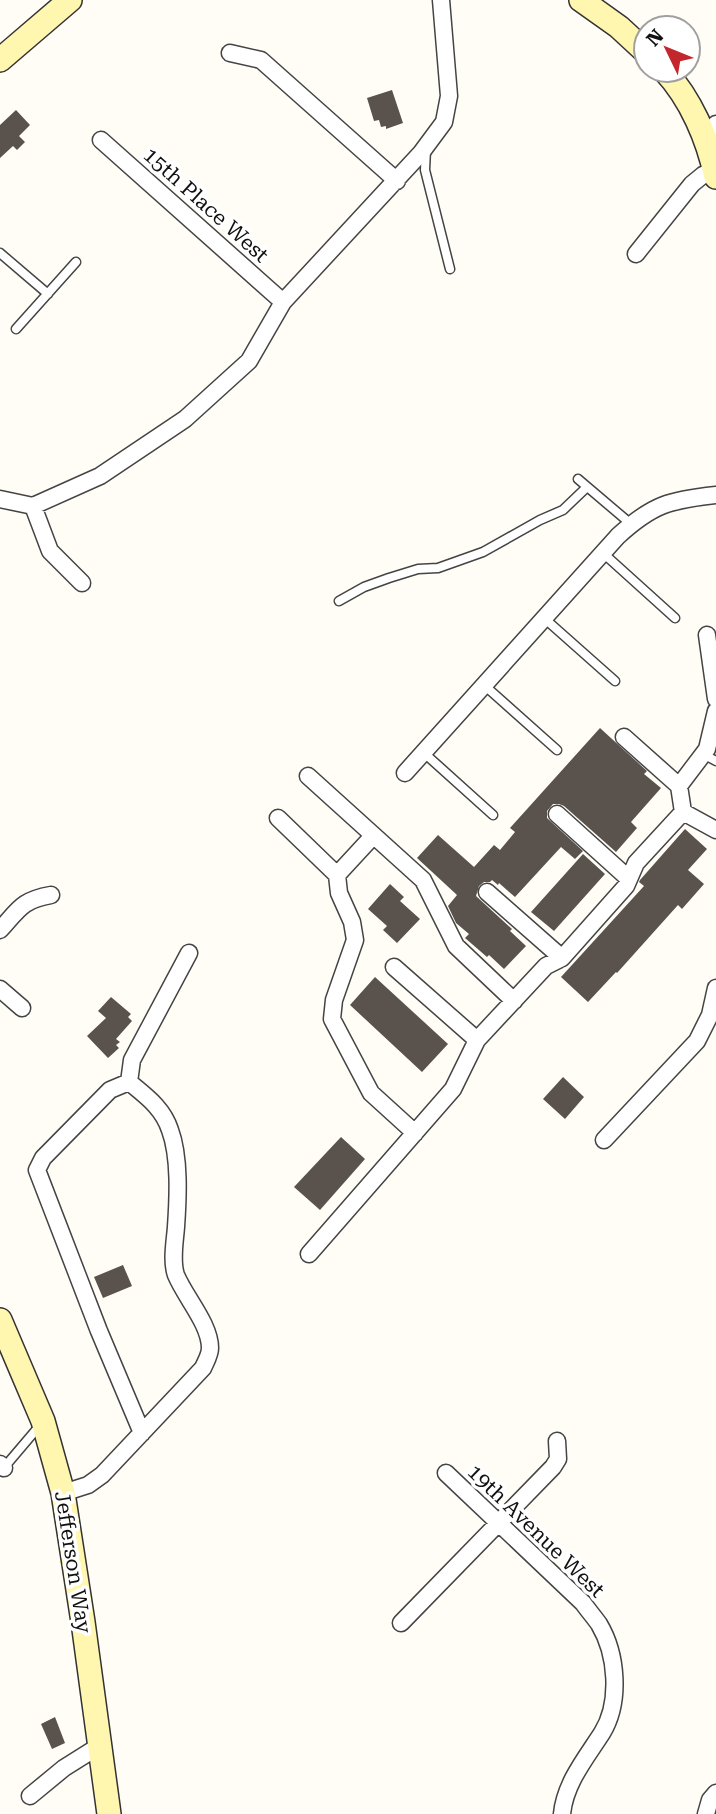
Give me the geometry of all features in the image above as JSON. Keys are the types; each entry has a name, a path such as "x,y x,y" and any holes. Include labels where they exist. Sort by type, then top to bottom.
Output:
{"street":[{"path":"0,60 70,0"},
{"path":"0,499 33,506 100,476 185,419 249,361 283,302 397,181 444,122 449,96 441,0"},
{"path":"585,1 632,39"},
{"path":"230,53 261,60 397,181"},
{"path":"636,254 692,184 703,176 715,174 710,131 674,84"},
{"name":"15th Place West","path":"101,140 283,302"},
{"path":"405,772 636,519 656,507 681,499 716,495"},
{"path":"33,506 50,551 82,583"},
{"path":"706,635 716,699"},
{"path":"679,786 709,754 716,711"},
{"path":"624,737 679,786 683,812"},
{"path":"308,776 423,880 456,946 514,1001"},
{"path":"683,812 716,830"},
{"path":"309,1254 453,1089 477,1040 546,966 562,958 626,886 636,863 683,812"},
{"path":"557,814 629,879"},
{"path":"278,818 337,876 339,892 352,922 355,940 334,1000 332,1019 371,1093 415,1133"},
{"path":"337,876 373,836"},
{"path":"487,892 562,958"},
{"path":"0,930 24,904 35,898 51,895"},
{"path":"128,1082 132,1060 189,953"},
{"path":"394,967 477,1040"},
{"path":"604,1140 697,1041 713,1016 716,988"},
{"path":"0,989 22,1008"},
{"path":"128,1082 110,1090 43,1158 37,1171 142,1433"},
{"path":"63,1493 88,1485 102,1475 203,1368 211,1345 176,1274 176,1162 170,1129 155,1103 128,1082"},
{"name":"Jefferson Way","path":"0,1320 43,1421 63,1493 108,1814"},
{"path":"401,1623 553,1466 558,1459 557,1441"},
{"name":"19th Avenue West","path":"446,1473 583,1603 600,1626 610,1649 614,1676 613,1704 604,1729 573,1777 562,1814"},
{"path":"30,1796 64,1768 99,1746"},
{"path":"706,1814 710,1800 716,1793"}],"lane":[{"path":"424,150 425,170 450,269"},
{"path":"0,253 48,294"},
{"path":"16,329 76,262"},
{"path":"578,479 631,524"},
{"path":"339,601 364,587 389,578 418,569 438,568 483,552 563,510 587,487"},
{"path":"603,553 675,618"},
{"path":"544,618 615,681"},
{"path":"484,685 557,750"},
{"path":"423,752 493,815"},
{"path":"1,1468 43,1421"}],"building":[{"path":"392,90 403,123 386,129 386,126 381,127 379,120 374,121 367,98"},
{"path":"16,110 30,125 19,136 25,142 17,150 13,146 0,158 0,125"},
{"path":"600,728 647,771 644,774 661,788 631,822 637,828 616,852 564,806 553,804 547,811 547,818 583,851 575,859 561,847 515,897 492,880 479,886 476,896 512,929 510,931 526,946 504,969 465,938 469,934 456,923 448,906 457,895 417,858 438,835 474,867 494,845 500,850 515,832 510,828"},
{"path":"685,829 707,849 688,870 704,884 682,909 678,905 588,1002 561,977 644,886 640,880"},
{"path":"583,854 605,874 554,931 531,912"},
{"path":"390,884 404,897 400,901 420,919 397,943 383,930 387,926 368,909"},
{"path":"375,977 448,1044 422,1072 350,1005"},
{"path":"111,997 131,1014 128,1017 132,1021 116,1039 120,1042 116,1045 119,1048 108,1058 87,1036 106,1018 98,1011"},
{"path":"563,1077 584,1097 565,1119 543,1099"},
{"path":"341,1137 365,1159 320,1210 294,1187"},
{"path":"123,1265 132,1286 103,1298 94,1277"},
{"path":"55,1717 65,1743 52,1749 41,1724"}]}
